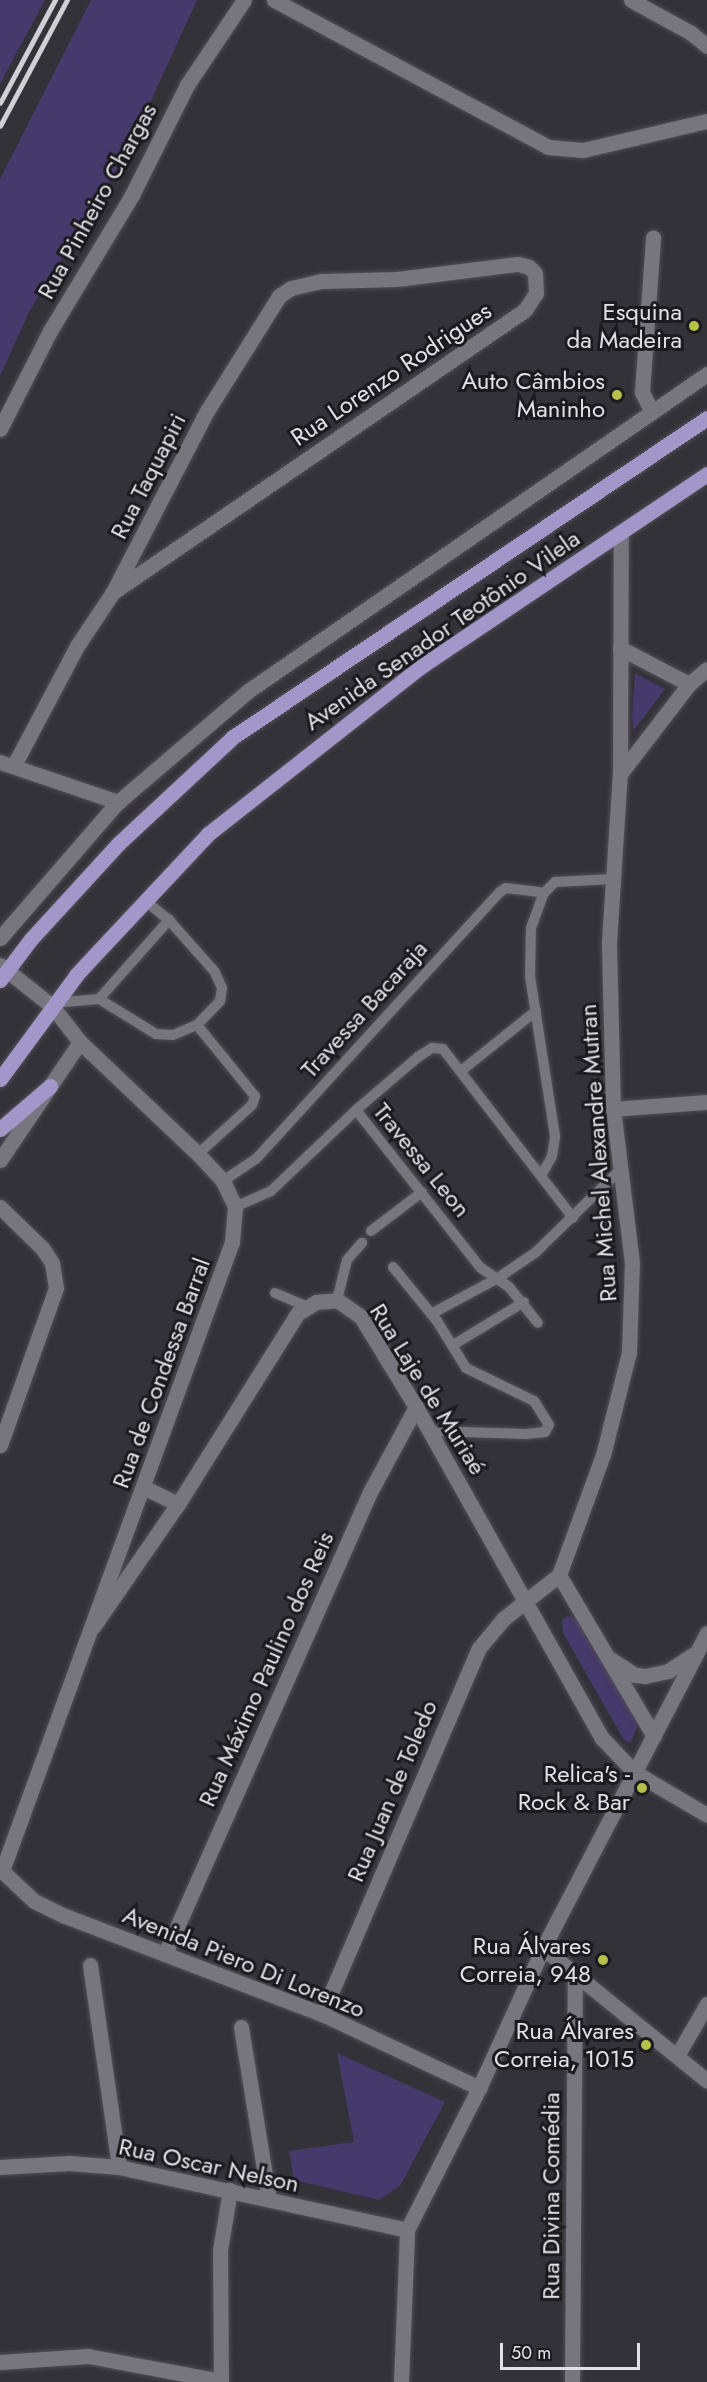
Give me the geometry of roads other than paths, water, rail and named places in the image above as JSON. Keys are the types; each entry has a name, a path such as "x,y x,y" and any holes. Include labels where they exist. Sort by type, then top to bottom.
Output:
{"main road":[{"name":"Avenida Senador Teotônio Vilela","path":"2,972 120,843 233,737 707,418"},
{"name":"Avenida Senador Teotônio Vilela","path":"0,1079 53,1005 144,900 208,834 341,726 420,667 707,474"},
{"path":"0,1130 50,1086"}],"street":[{"name":"Rua Pinheiro Chargas","path":"0,429 50,331 122,214 187,85 244,0"},
{"path":"274,0 548,147 583,150 707,121"},
{"path":"631,0 691,33 707,46"},
{"path":"651,410 642,392 654,237"},
{"name":"Rua Lorenzo Rodrigues","path":"113,592 525,310 537,293 538,282 529,267 518,264 375,281"},
{"name":"Rua Taquapiri","path":"7,764 77,646 113,592 207,411 269,307 291,288 304,284 375,281"},
{"path":"0,938 118,802 248,691 651,410 707,374"},
{"name":"Rua Michel Alexandre Mutran","path":"559,1575 603,1455 629,1352 632,1263 613,1109 612,879 620,774 621,532"},
{"path":"620,648 689,684"},
{"path":"620,774 689,684 707,669"},
{"path":"7,764 118,802"},
{"name":"Rua de Condessa Barral","path":"1,1870 93,1627 232,1242 235,1207 223,1181 198,1154 80,1042 53,1005 2,972"},
{"path":"0,1160 80,1042"},
{"path":"613,1109 707,1102"},
{"path":"0,1207 43,1249 52,1263 56,1288 0,1445"},
{"name":"Rua Laje de Muriaé","path":"305,1306 337,1300 361,1317 431,1431 528,1600 602,1738 634,1772 707,1815"},
{"path":"93,1627 178,1504 305,1306"},
{"name":"Rua Máximo Paulino dos Reis","path":"165,1954 370,1492 416,1407"},
{"path":"143,1487 178,1504"},
{"path":"528,1600 559,1575 654,1736"},
{"name":"Rua Juan de Toledo","path":"322,2014 479,1648 503,1619 528,1600"},
{"path":"402,2382 407,2230 479,2088 543,1948 707,1633"},
{"path":"611,1660 635,1675 645,1676 668,1671 696,1654"},
{"name":"Avenida Piero Di Lorenzo","path":"1,1870 34,1901 322,2014 479,2088"},
{"path":"543,1948 678,2054 707,2081"},
{"path":"90,1965 119,2167"},
{"name":"Rua Divina Comédia","path":"572,2382 575,1974"},
{"path":"678,2054 707,2004"},
{"path":"241,2027 269,2200"},
{"name":"Rua Oscar Nelson","path":"0,2167 69,2163 119,2167 407,2230"},
{"path":"0,2362 88,2356 221,2381 220,2250 230,2190"}],"lane":[{"path":"541,1176 552,1156 555,1136 528,955 531,928 544,893 555,882 612,879"},
{"name":"Travessa Bacaraja","path":"223,1181 256,1159 500,892 506,888 544,893"},
{"path":"53,1005 99,999 156,1034 173,1035 197,1025 220,1001 222,988 215,972 169,920 144,900"},
{"path":"99,999 169,920"},
{"path":"461,1071 536,1011"},
{"path":"197,1025 255,1096 252,1105 198,1154"},
{"path":"356,1110 432,1048 443,1049 573,1218"},
{"name":"Travessa Leon","path":"235,1207 271,1191 356,1110 481,1268 498,1278 524,1302 538,1323"},
{"path":"431,1314 498,1278 536,1252 621,1169"},
{"path":"372,1231 422,1192"},
{"path":"337,1300 347,1260 362,1243"},
{"path":"393,1267 431,1314 466,1368 537,1403 549,1425 545,1432 526,1434 431,1431"},
{"path":"275,1293 305,1306"},
{"path":"453,1345 524,1302"}],"railway":[{"path":"0,103 55,0"},
{"path":"0,126 67,0"}],"place":[{"name":"Esquina da Madeira","path":"694,326"},
{"name":"Auto Câmbios Maninho","path":"617,395"},
{"name":"Relica's - Rock & Bar","path":"642,1788"},
{"name":"Rua Álvares Correia, 948","path":"603,1960"},
{"name":"Rua Álvares Correia, 1015","path":"646,2045"}]}
